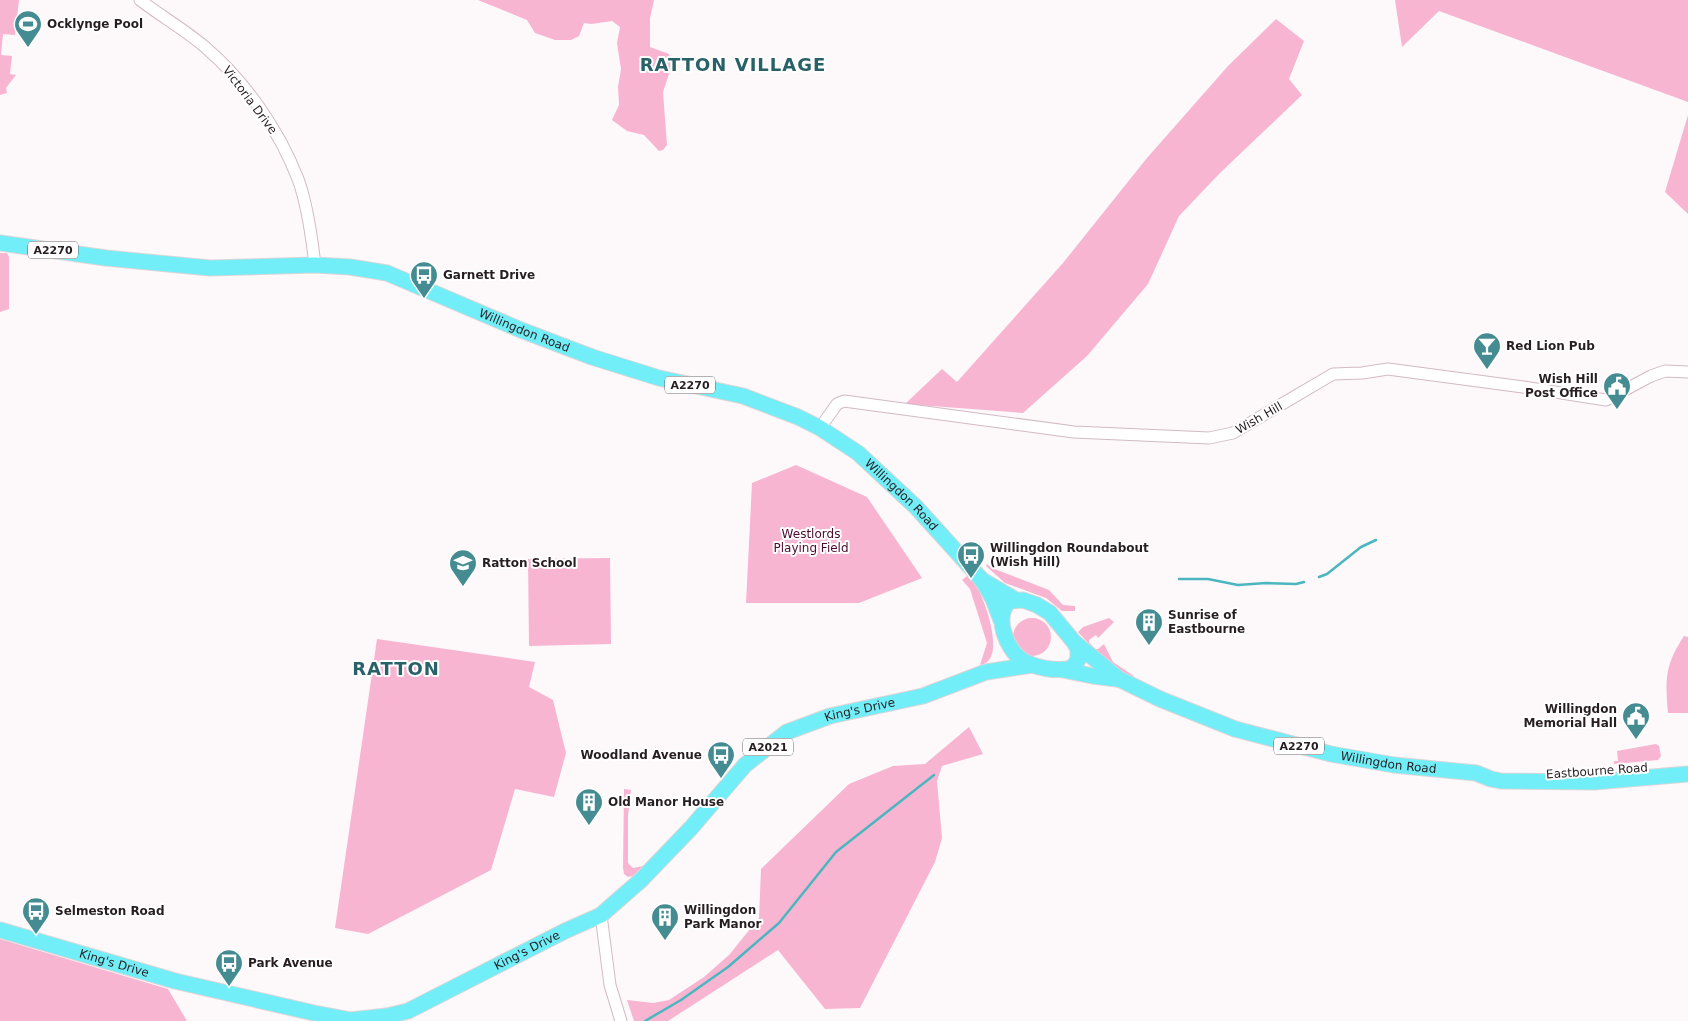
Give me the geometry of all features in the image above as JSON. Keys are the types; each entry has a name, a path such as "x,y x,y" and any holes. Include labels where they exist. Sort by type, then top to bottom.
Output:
{"main road":[{"name":"Willingdon Road","path":"0,243 106,258 210,268 315,265 350,267 387,273 521,330 592,357 659,378 743,396 798,417 820,428 858,453 916,507 982,580 993,599 1010,647 1016,654 1032,665 1119,679"},
{"name":"Willingdon Road","path":"982,580 1016,600 1023,600 1044,609 1074,642 1119,679 1160,699 1255,735 1331,754 1394,764 1476,773 1501,781 1594,782 1688,774"},
{"path":"1001,620 1002,611 1005,606 1010,601 1016,600"},
{"name":"King's Drive","path":"986,672 1001,658 1006,636"},
{"path":"1063,670 1072,668 1078,660 1078,649 1074,642"},
{"name":"King's Drive","path":"0,930 203,988 351,1020 387,1016 408,1011 564,931 601,915 653,867 691,828 745,765 787,732 830,716 923,696 986,672 1032,665"},
{"name":"Eastbourne Road","path":"1476,773 1492,771 1544,775 1577,774 1688,764"}],"street":[{"name":"Victoria Drive","path":"140,0 204,46 223,64 271,125 298,180 312,237 315,265"},
{"name":"Wish Hill","path":"820,428 837,404 844,401 1074,432 1209,438 1233,433 1333,374 1362,373 1388,369 1606,400 1651,376 1665,371 1688,372"},
{"path":"601,915 610,985 620,1021"}],"green space":[{"path":"0,0 19,0 15,35 3,34 1,55 12,56 10,74 16,75 6,88 7,93 0,95"},
{"path":"478,0 654,0 650,18 650,47 669,54 671,68 663,92 667,145 663,150 659,151 644,135 627,131 612,120 619,105 618,87 621,69 617,43 620,27 612,21 584,23 579,36 571,40 555,40 535,33 527,20"},
{"path":"1395,0 1688,0 1688,102 1439,11 1402,47"},
{"path":"1276,19 1304,41 1289,79 1302,95 1220,173 1179,216 1148,284 1087,356 1023,413 905,404 942,369 957,382 1063,263 1147,158 1228,66"},
{"path":"1688,115 1688,214 1665,192"},
{"path":"0,253 7,253 9,257 9,309 0,312"},
{"name":"Westlords Playing Field","path":"796,465 867,497 922,578 859,603 746,603 752,483"},
{"path":"610,558 611,644 529,646 528,559"},
{"path":"987,564 992,568 1049,590 1063,605 1075,606 1075,611 1062,611 1046,598 1005,583 986,566"},
{"path":"967,576 975,585 982,598 989,616 993,638 991,656 986,663 980,665 987,643 970,589 962,580"},
{"path":"1032,618 1039,619 1045,624 1050,630 1050,644 1045,650 1039,655 1032,656 1025,655 1019,650 1014,644 1013,637 1014,630 1019,624 1025,619"},
{"path":"1109,618 1114,622 1098,638 1096,635 1089,642 1095,649 1104,644 1113,662 1141,683 1108,660 1092,647 1078,632 1083,627"},
{"path":"1684,636 1688,637 1688,713 1668,713 1668,673 1673,655"},
{"path":"377,639 535,662 529,687 553,700 566,753 554,797 515,789 491,870 368,934 335,928"},
{"path":"969,727 983,754 942,766 937,781 942,838 935,862 860,1008 825,1009 778,950 668,1021 634,1021 627,1000 653,1003 669,1000 704,977 729,955 759,918 761,869 849,784 893,766 925,764"},
{"path":"1656,744 1659,746 1661,756 1658,760 1614,764 1614,761 1618,761 1617,751"},
{"path":"624,789 631,790 628,816 628,863 633,868 643,866 633,876 628,877 624,874 623,868"},
{"path":"0,939 168,989 187,1021 0,1021"}],"waterway":[{"path":"1319,577 1327,574 1361,547 1376,540"},
{"path":"1179,579 1208,579 1238,585 1266,583 1296,584 1304,582"},
{"path":"645,1021 681,1000 728,967 779,923 836,852 934,775"}],"place":[{"name":"Ocklynge Pool","path":"28,48"},
{"name":"Garnett Drive","path":"424,299"},
{"name":"Red Lion Pub","path":"1487,370"},
{"name":"Wish Hill Post Office","path":"1617,410"},
{"name":"Willingdon Roundabout (Wish Hill)","path":"971,579"},
{"name":"Ratton School","path":"463,587"},
{"name":"Sunrise of Eastbourne","path":"1149,646"},
{"name":"Willingdon Memorial Hall","path":"1636,740"},
{"name":"Woodland Avenue","path":"721,779"},
{"name":"Old Manor House","path":"589,826"},
{"name":"Selmeston Road","path":"36,935"},
{"name":"Willingdon Park Manor","path":"665,941"},
{"name":"Park Avenue","path":"229,987"}],"district":[{"name":"RATTON VILLAGE","path":"733,64"},
{"name":"RATTON","path":"396,668"}]}
